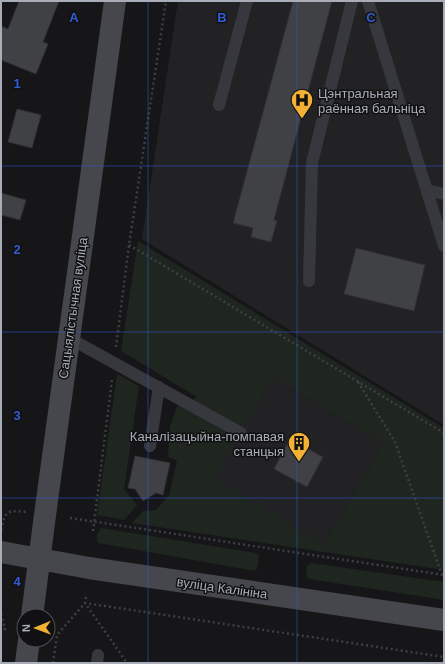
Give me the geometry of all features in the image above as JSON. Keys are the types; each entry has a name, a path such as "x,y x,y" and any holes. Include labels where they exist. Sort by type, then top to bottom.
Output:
{"main road":[{"name":"Сацыялістычная вуліца","path":"33,608 116,1"},
{"name":"вуліца Калініна","path":"1,552 104,570 444,620"},
{"path":"26,663 28,648"}],"lane":[{"path":"219,105 246,1"},
{"path":"309,281 312,163 352,1"},
{"path":"368,1 444,246"},
{"path":"427,190 444,194"},
{"path":"69,338 240,433"},
{"path":"150,446 159,387"}],"path":[{"path":"93,531 129,245 166,1"},
{"path":"129,245 444,433"},
{"path":"70,518 443,575 395,442 358,382"},
{"path":"1,530 3,520 7,513 12,510 30,512"},
{"path":"53,663 57,635 85,603 86,597"},
{"path":"85,603 444,657"},
{"path":"85,603 127,663"},
{"path":"1,614 5,629 1,629"}],"shaded area":[{"name":"Цэнтральная раённая бальніца","path":"178,1 444,1 444,425 142,239"},
{"path":"138,241 444,428 444,570 132,523 143,511 156,510 169,495 177,461 168,457 170,426 177,407 197,397 121,351","holes":["273,378 384,443 324,544 214,479"]},
{"path":"117,374 139,386 124,489 137,505 124,520 97,515"},
{"path":"273,378 384,443 324,544 213,479"},
{"path":"101,528 256,553 259,556 257,569 255,571 98,543 97,535"},
{"path":"311,563 444,582 444,600 309,579 306,576 307,566"}],"building":[{"path":"19,1 59,1 43,42 48,44 36,74 1,60 1,26 8,29"},
{"path":"293,1 332,1 274,220 277,221 271,242 251,237 253,228 233,223"},
{"path":"17,109 41,115 32,148 8,142"},
{"path":"1,193 26,200 20,220 1,215"},
{"path":"356,248 425,265 414,311 344,294"},
{"name":"Каналізацыйна-помпавая станцыя","path":"290,439 323,457 307,487 274,469"},
{"path":"135,456 170,463 163,495 156,493 143,501 135,489 128,488"}],"place":[{"name":"Цэнтральная раённая бальніца","path":"302,120"},
{"name":"Каналізацыйна-помпавая станцыя","path":"299,462"}]}
